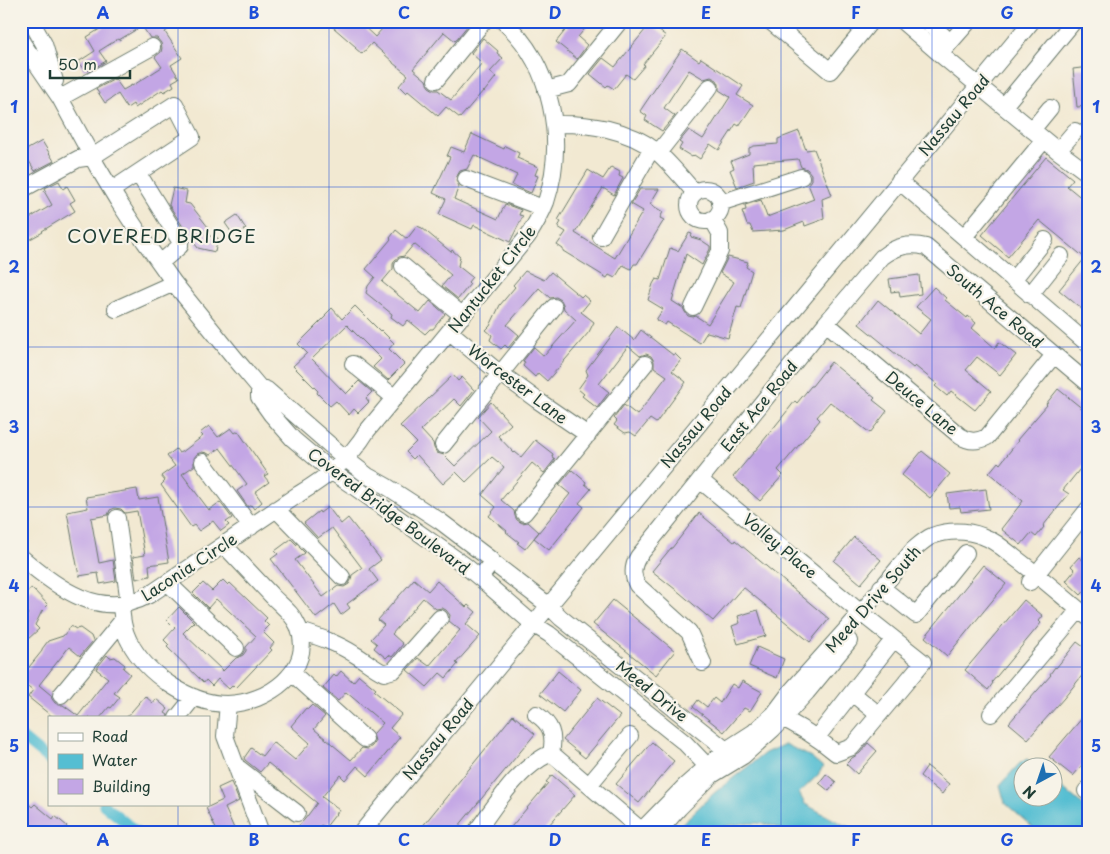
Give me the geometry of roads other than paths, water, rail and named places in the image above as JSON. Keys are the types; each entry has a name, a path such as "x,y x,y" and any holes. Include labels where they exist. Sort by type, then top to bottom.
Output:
{"street":[{"name":"Covered Bridge Boulevard","path":"31,21 44,44 60,98"},
{"path":"436,80 484,21"},
{"name":"Nantucket Circle","path":"346,458 528,236 543,208 553,171 554,124 546,90 532,55 513,30 503,21"},
{"path":"546,90 569,84 620,21"},
{"path":"770,21 830,71 871,21"},
{"path":"902,21 945,48"},
{"path":"927,21 945,48 979,85 1038,135 1089,174"},
{"path":"945,48 969,21"},
{"name":"Nassau Road","path":"361,833 1032,21"},
{"path":"1004,106 1074,21"},
{"path":"1085,21 1089,23"},
{"name":"Covered Bridge Boulevard","path":"21,41 60,98 92,158 145,242 174,283 232,356 259,387 266,390 368,476 440,520 490,559 492,562 480,578 332,472 293,438 271,414 260,397 259,387"},
{"path":"60,98 152,47"},
{"path":"601,237 655,150 710,87"},
{"path":"21,190 78,159 92,158 175,104 192,138 112,190"},
{"path":"964,237 1038,135 1050,108"},
{"path":"554,124 590,125 612,130 633,138 655,150 695,193"},
{"path":"1058,151 1075,130"},
{"path":"138,173 180,241 180,246 160,263"},
{"path":"720,202 801,177"},
{"path":"466,179 543,208"},
{"path":"899,182 1089,345"},
{"path":"705,190 715,193 720,202 719,212 712,219 702,221 690,212 689,202 695,193 699,191 705,190"},
{"path":"693,307 720,251 720,233 712,219"},
{"path":"1013,280 1045,240"},
{"name":"South Ace Road","path":"895,248 910,245 926,247 1089,384"},
{"name":"East Ace Road","path":"703,663 689,632 638,585 634,578 634,564 826,323 882,257 895,248"},
{"path":"1030,295 1061,256"},
{"path":"403,266 463,316"},
{"path":"116,309 174,283"},
{"path":"443,445 554,307"},
{"name":"Deuce Lane","path":"826,323 960,436 966,440 973,441 987,437 1054,355"},
{"name":"Worcester Lane","path":"450,332 492,367 588,435"},
{"path":"353,364 395,398"},
{"path":"524,512 645,364"},
{"name":"Laconia Circle","path":"24,566 72,594 87,600 104,604 135,602 168,583 276,509 320,482 346,458"},
{"path":"203,462 251,527"},
{"name":"Volley Place","path":"700,480 923,662 879,715"},
{"path":"1033,578 1089,508"},
{"path":"276,509 342,577"},
{"path":"117,518 125,604 122,621 129,642 146,666 166,682 194,697 228,704 262,697 277,687 292,673 298,663 302,647 300,631 287,610 224,545"},
{"name":"Meed Drive South","path":"646,832 685,786 710,771 730,756 754,732 779,716 792,690 865,616 913,550 920,543 933,536 965,532 991,539 1033,578 1080,615 1089,631"},
{"path":"885,590 916,615 966,553"},
{"name":"Meed Drive","path":"492,562 548,605 561,618 730,756"},
{"name":"Meed Drive","path":"480,578 533,624 549,634 685,743 710,771"},
{"path":"168,583 236,648"},
{"path":"991,714 1080,615"},
{"path":"300,631 332,642 384,673 394,670 440,618"},
{"path":"61,695 122,621"},
{"path":"817,737 894,639"},
{"path":"292,673 365,739"},
{"path":"779,716 817,737 836,753 852,747 879,715 852,693"},
{"path":"179,716 194,697"},
{"path":"228,704 225,736 261,833"},
{"path":"475,833 520,773 550,753 553,739 551,731 548,724 536,714"},
{"path":"589,785 630,736"},
{"path":"550,753 646,832"},
{"path":"236,766 297,813"}],"water":[{"path":"785,744 811,757 823,767 818,775 799,793 805,804 842,824 865,833 787,833 768,825 748,823 707,830 704,833 672,833 714,793 765,753"},
{"path":"1012,772 1012,806 1062,806 1062,788 1089,810 1089,833 1039,833 1005,803 1000,785"}],"waterway":[{"path":"21,737 48,759"},
{"path":"105,806 138,833"}],"district":[{"name":"COVERED BRIDGE","path":"162,236"}]}
